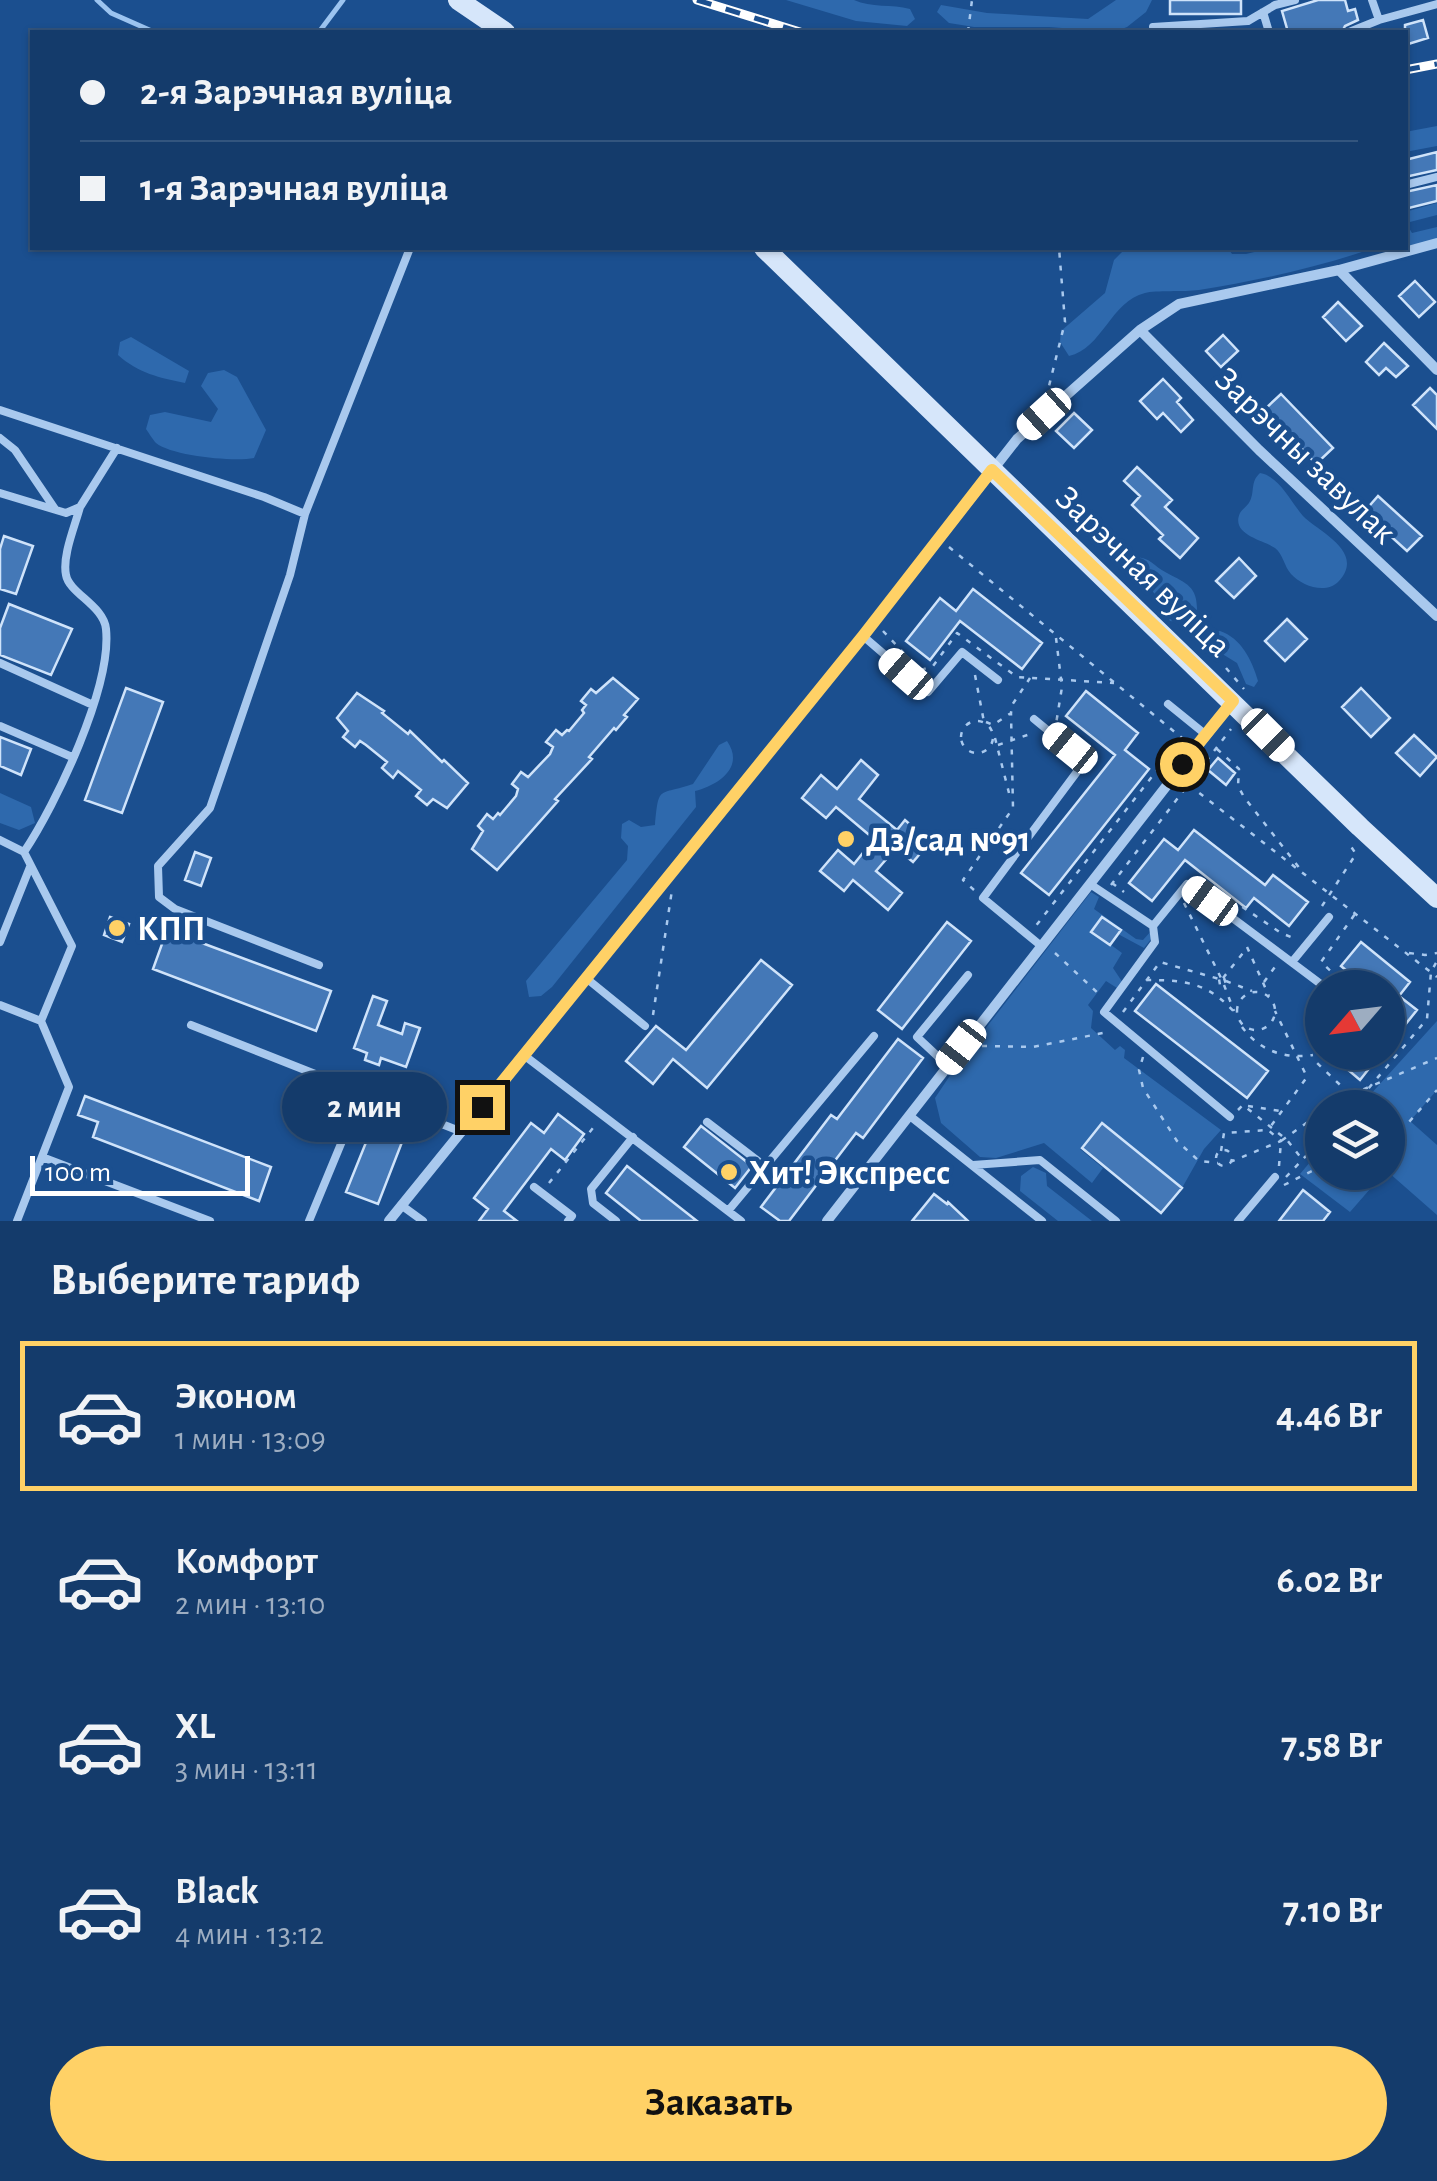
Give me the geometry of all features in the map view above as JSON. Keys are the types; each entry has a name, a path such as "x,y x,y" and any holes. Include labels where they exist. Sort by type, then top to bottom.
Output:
{"street":[{"path":"458,0 498,30"},
{"path":"1408,247 1437,242"},
{"name":"Зарэчная вуліца","path":"766,250 1239,703 1360,828 1437,898"},
{"path":"389,1221 863,636 1017,439 1140,330 1180,304 1338,270 1381,252"},
{"path":"1338,270 1437,370"},
{"name":"Зарэчны завулак","path":"1140,330 1272,463 1437,616"},
{"path":"826,1221 1205,734 1239,703"}],"lane":[{"path":"1154,28 1248,21 1275,4 1295,0"},
{"path":"1372,0 1379,20"},
{"path":"1354,30 1437,4"},
{"path":"1263,12 1269,30"},
{"path":"1408,184 1437,177"},
{"path":"319,964 175,909 159,897 158,866 210,808 290,575 305,514 409,250"},
{"path":"0,410 305,514"},
{"path":"0,438 15,450 56,510"},
{"path":"24,852 46,820 100,690 107,626 90,601 68,582 64,571 80,507 117,448"},
{"path":"0,493 66,513 80,507"},
{"path":"863,636 928,692 962,652 998,680"},
{"path":"0,663 93,705"},
{"path":"1168,704 1205,734"},
{"path":"1034,719 1085,761 983,898 1042,944"},
{"path":"0,726 72,756"},
{"path":"0,840 24,852 72,946 41,1021 69,1087 17,1221"},
{"path":"0,942 30,867"},
{"path":"1090,884 1153,926"},
{"path":"1230,1117 1146,1048 1125,1025 1104,1012 1155,942 1153,926 1187,884 1305,972"},
{"path":"1292,962 1329,917"},
{"path":"947,1065 917,1036 968,975"},
{"path":"586,978 645,1026"},
{"path":"0,1005 41,1021"},
{"path":"191,1025 462,1132"},
{"path":"728,1211 874,1036"},
{"path":"525,1056 741,1221"},
{"path":"309,1220 362,1093"},
{"path":"910,1116 1042,1221"},
{"path":"708,1122 766,1167"},
{"path":"616,1221 593,1203 590,1189 633,1137"},
{"path":"42,1157 210,1221"},
{"path":"972,1166 1040,1160 1116,1221"},
{"path":"1238,1221 1279,1177"},
{"path":"538,1189 572,1216 568,1221"},
{"path":"401,1206 423,1221"}],"path":[{"path":"968,30 972,0"},
{"path":"1044,414 1048,382 1066,322 1059,250"},
{"path":"960,556 1182,738 1036,926"},
{"path":"997,748 1012,739 1050,732 1062,688 1056,635"},
{"path":"972,660 984,722 992,731 1013,808 963,880 983,898"},
{"path":"1104,894 1216,748 1239,703 1226,668"},
{"path":"1010,800 1012,704 1030,678"},
{"path":"992,731 991,745 983,752 972,752 962,740 966,725 976,721 993,725 1011,712"},
{"path":"991,745 997,748"},
{"path":"1216,748 1239,769 1238,786 1244,796 1305,875"},
{"path":"1188,784 1437,976"},
{"path":"1330,894 1356,854 1347,840"},
{"path":"645,1026 654,1013 673,891 663,883"},
{"path":"1179,894 1249,1035 1272,1052 1298,1057 1305,1054"},
{"path":"1330,970 1321,962 1356,913"},
{"path":"1042,944 1110,1004"},
{"path":"1218,1163 1224,1133 1269,1128 1306,1077 1247,947 1223,980"},
{"path":"1407,953 1437,953"},
{"path":"1264,983 1283,955"},
{"path":"1367,1090 1427,1019 1432,972 1437,961"},
{"path":"961,1047 1033,1047 1125,1025 1122,1015 1160,962 1270,996"},
{"path":"1146,980 1186,980 1204,987 1236,1014"},
{"path":"1236,1014 1242,998 1252,992"},
{"path":"1428,1012 1437,1010"},
{"path":"1241,1023 1252,1030 1264,1028 1274,1020 1275,1011"},
{"path":"1146,1048 1140,1070 1143,1088 1177,1142 1199,1161 1224,1166 1283,1140 1305,1124"},
{"path":"1362,1090 1437,1058"},
{"path":"1324,1070 1345,1090"},
{"path":"1405,1127 1437,1090"},
{"path":"1244,1105 1281,1112"},
{"path":"1230,1117 1244,1105"},
{"path":"1244,1105 1302,1159"},
{"path":"538,1189 603,1115"},
{"path":"1279,1177 1283,1140"},
{"path":"1221,1151 1229,1153 1230,1162"},
{"path":"1279,1177 1288,1177 1305,1156"},
{"path":"1279,1177 1291,1184 1305,1176"}],"shaded area":[{"path":"786,0 854,0 910,9 915,19 907,26 856,21"},
{"path":"1116,0 1152,0 1146,12 1119,30 974,27 949,23 937,12 941,5 987,13 1088,19"},
{"path":"1437,126 1437,146 1408,151 1408,131"},
{"path":"1437,203 1437,215 1408,222 1408,211"},
{"path":"1408,226 1412,233 1437,227 1437,241 1408,246"},
{"path":"1124,250 1229,250 1232,254 1246,254 1263,250 1365,250 1261,278 1199,290 1145,293 1123,305 1090,344 1069,356 1060,342 1061,331 1105,293 1114,260"},
{"path":"131,337 189,371 185,383 141,370 118,355 120,342"},
{"path":"224,370 237,377 266,430 254,458 203,457 156,443 146,429 150,415 165,412 211,422 218,409 201,386 208,373"},
{"path":"1260,473 1279,484 1303,516 1343,551 1346,570 1334,585 1321,588 1301,582 1291,574 1275,548 1240,527 1240,513 1250,501"},
{"path":"1131,557 1147,560 1186,584 1196,597 1197,613 1186,623 1170,621 1150,588 1128,570 1125,561"},
{"path":"1220,631 1245,651 1258,681 1254,687 1246,684 1237,663 1211,647 1208,640 1212,633"},
{"path":"727,741 733,759 727,774 695,791 696,807 552,987 541,996 529,997 526,981 627,860 622,824 629,820 641,827 655,825 662,794 693,784 719,745"},
{"path":"0,793 31,807 35,823 19,830 0,823"},
{"path":"1091,892 1099,897 1094,909 1136,939 1143,940 1152,930 1152,938 1144,948 1118,934 1102,917 1092,931 1122,953 1113,968 1123,983 1117,988 1106,981 1088,1005 1093,1011 1091,1028 1115,1050 1120,1046 1125,1050 1124,1058 1221,1130 1204,1149 1182,1188 1101,1123 1080,1149 1103,1168 1092,1183 1044,1143 996,1158 980,1157 941,1123 935,1098"},
{"path":"1437,1021 1437,1090 1410,1121 1437,1145 1437,1215 1405,1187 1405,1090 1374,1090 1393,1070 1405,1070 1405,1056"},
{"path":"1033,1167 1046,1173 1047,1186 1092,1221 1058,1221 1020,1191 1021,1176"},
{"path":"1321,1190 1369,1190 1350,1212"}],"building":[{"path":"1170,0 1241,0 1241,14 1170,14"},
{"path":"1318,0 1345,0 1348,11 1355,9 1358,20 1343,30 1287,30 1282,11"},
{"path":"1423,20 1428,38 1408,44 1405,25"},
{"path":"1437,152 1437,170 1408,176 1408,159"},
{"path":"1437,185 1437,201 1408,208 1408,191"},
{"path":"1415,281 1435,302 1419,317 1399,296"},
{"path":"1338,302 1362,326 1346,341 1323,317"},
{"path":"1223,335 1238,351 1221,367 1206,351"},
{"path":"1384,343 1408,366 1396,377 1386,368 1379,375 1366,362"},
{"path":"1163,379 1181,398 1177,402 1193,420 1181,432 1163,413 1157,419 1140,401"},
{"path":"1430,388 1437,395 1437,429 1413,405"},
{"path":"1281,394 1333,448 1316,464 1265,409"},
{"path":"1074,413 1092,430 1074,448 1056,431"},
{"path":"1137,467 1172,500 1165,507 1198,538 1180,558 1132,505 1140,496 1124,481"},
{"path":"1378,496 1422,536 1407,551 1364,512"},
{"path":"4,536 33,546 16,594 0,589 0,549"},
{"path":"1239,558 1256,576 1234,598 1216,581"},
{"path":"973,589 1042,643 1022,669 960,621 930,660 906,641 940,598 956,611"},
{"path":"9,604 72,629 51,675 0,655 0,628"},
{"path":"1287,619 1307,639 1285,661 1265,641"},
{"path":"613,678 638,699 624,715 627,717 555,799 558,801 497,870 472,849 483,831 478,826 487,814 493,819 500,815 516,796 518,789 512,784 521,772 528,777 550,754 553,747 546,742 556,730 562,735 569,731 584,713 586,705 581,701 591,689 596,693"},
{"path":"126,688 163,702 122,813 85,800"},
{"path":"1361,688 1390,718 1371,737 1342,707"},
{"path":"1086,691 1138,733 1125,750 1149,769 1049,895 1021,873 1115,755 1066,716"},
{"path":"357,693 408,734 410,731 468,783 447,808 433,799 427,805 416,796 421,790 398,771 393,778 382,768 387,762 366,745 360,741 355,747 343,737 348,731 337,718"},
{"path":"1414,735 1437,757 1420,776 1396,753"},
{"path":"0,737 31,749 21,775 0,766"},
{"path":"1218,758 1235,773 1226,785 1208,770"},
{"path":"861,760 878,775 859,799 897,830 905,820 930,842 913,862 896,848 876,871 902,893 888,910 853,880 844,891 820,871 838,850 854,864 874,839 836,807 826,818 802,798 821,775 837,789"},
{"path":"1194,830 1265,885 1273,875 1308,902 1289,926 1254,898 1246,908 1185,860 1152,901 1129,883 1164,839 1178,850"},
{"path":"195,852 211,858 201,886 185,880"},
{"name":"КПП","path":"110,917 129,924 122,942 104,935"},
{"path":"1102,917 1121,930 1110,945 1091,932"},
{"path":"947,922 971,941 902,1029 878,1010"},
{"path":"167,930 331,991 316,1031 153,969"},
{"path":"1361,942 1395,970 1346,970 1341,966"},
{"path":"761,960 792,985 707,1088 673,1059 653,1084 626,1061 656,1026 686,1050"},
{"path":"1156,984 1268,1071 1247,1098 1135,1011"},
{"path":"373,996 387,1001 378,1025 402,1034 405,1023 420,1028 406,1067 381,1058 379,1065 365,1060 367,1053 354,1048"},
{"path":"1405,1001 1417,1010 1405,1025"},
{"path":"898,1039 923,1058 863,1138 856,1133 789,1221 780,1221 761,1207 831,1115 837,1119"},
{"path":"1348,1070 1368,1070 1360,1080"},
{"path":"85,1096 271,1167 259,1201 93,1137 98,1122 78,1115"},
{"path":"558,1114 584,1134 565,1160 551,1149 504,1211 517,1221 479,1221 488,1209 474,1198 531,1123 544,1133"},
{"path":"1102,1123 1182,1188 1161,1213 1082,1148"},
{"path":"373,1125 404,1137 378,1204 346,1192"},
{"path":"701,1126 752,1166 735,1188 684,1147"},
{"path":"627,1166 697,1221 641,1221 606,1193"},
{"path":"1303,1190 1330,1212 1323,1221 1279,1221"},
{"path":"934,1194 948,1202 968,1221 912,1221"}],"waterway":[{"path":"97,0 111,13 149,30"},
{"path":"320,30 343,0"}],"railway":[{"path":"697,0 794,30"},
{"path":"1408,69 1437,64"}],"place":[{"name":"Дз/сад №91","path":"846,839"},
{"name":"КПП","path":"117,928"},
{"name":"Хит! Экспресс","path":"729,1172"}],"route":[{"path":"482,1107 863,636 992,470 1233,701 1182,764"}]}
